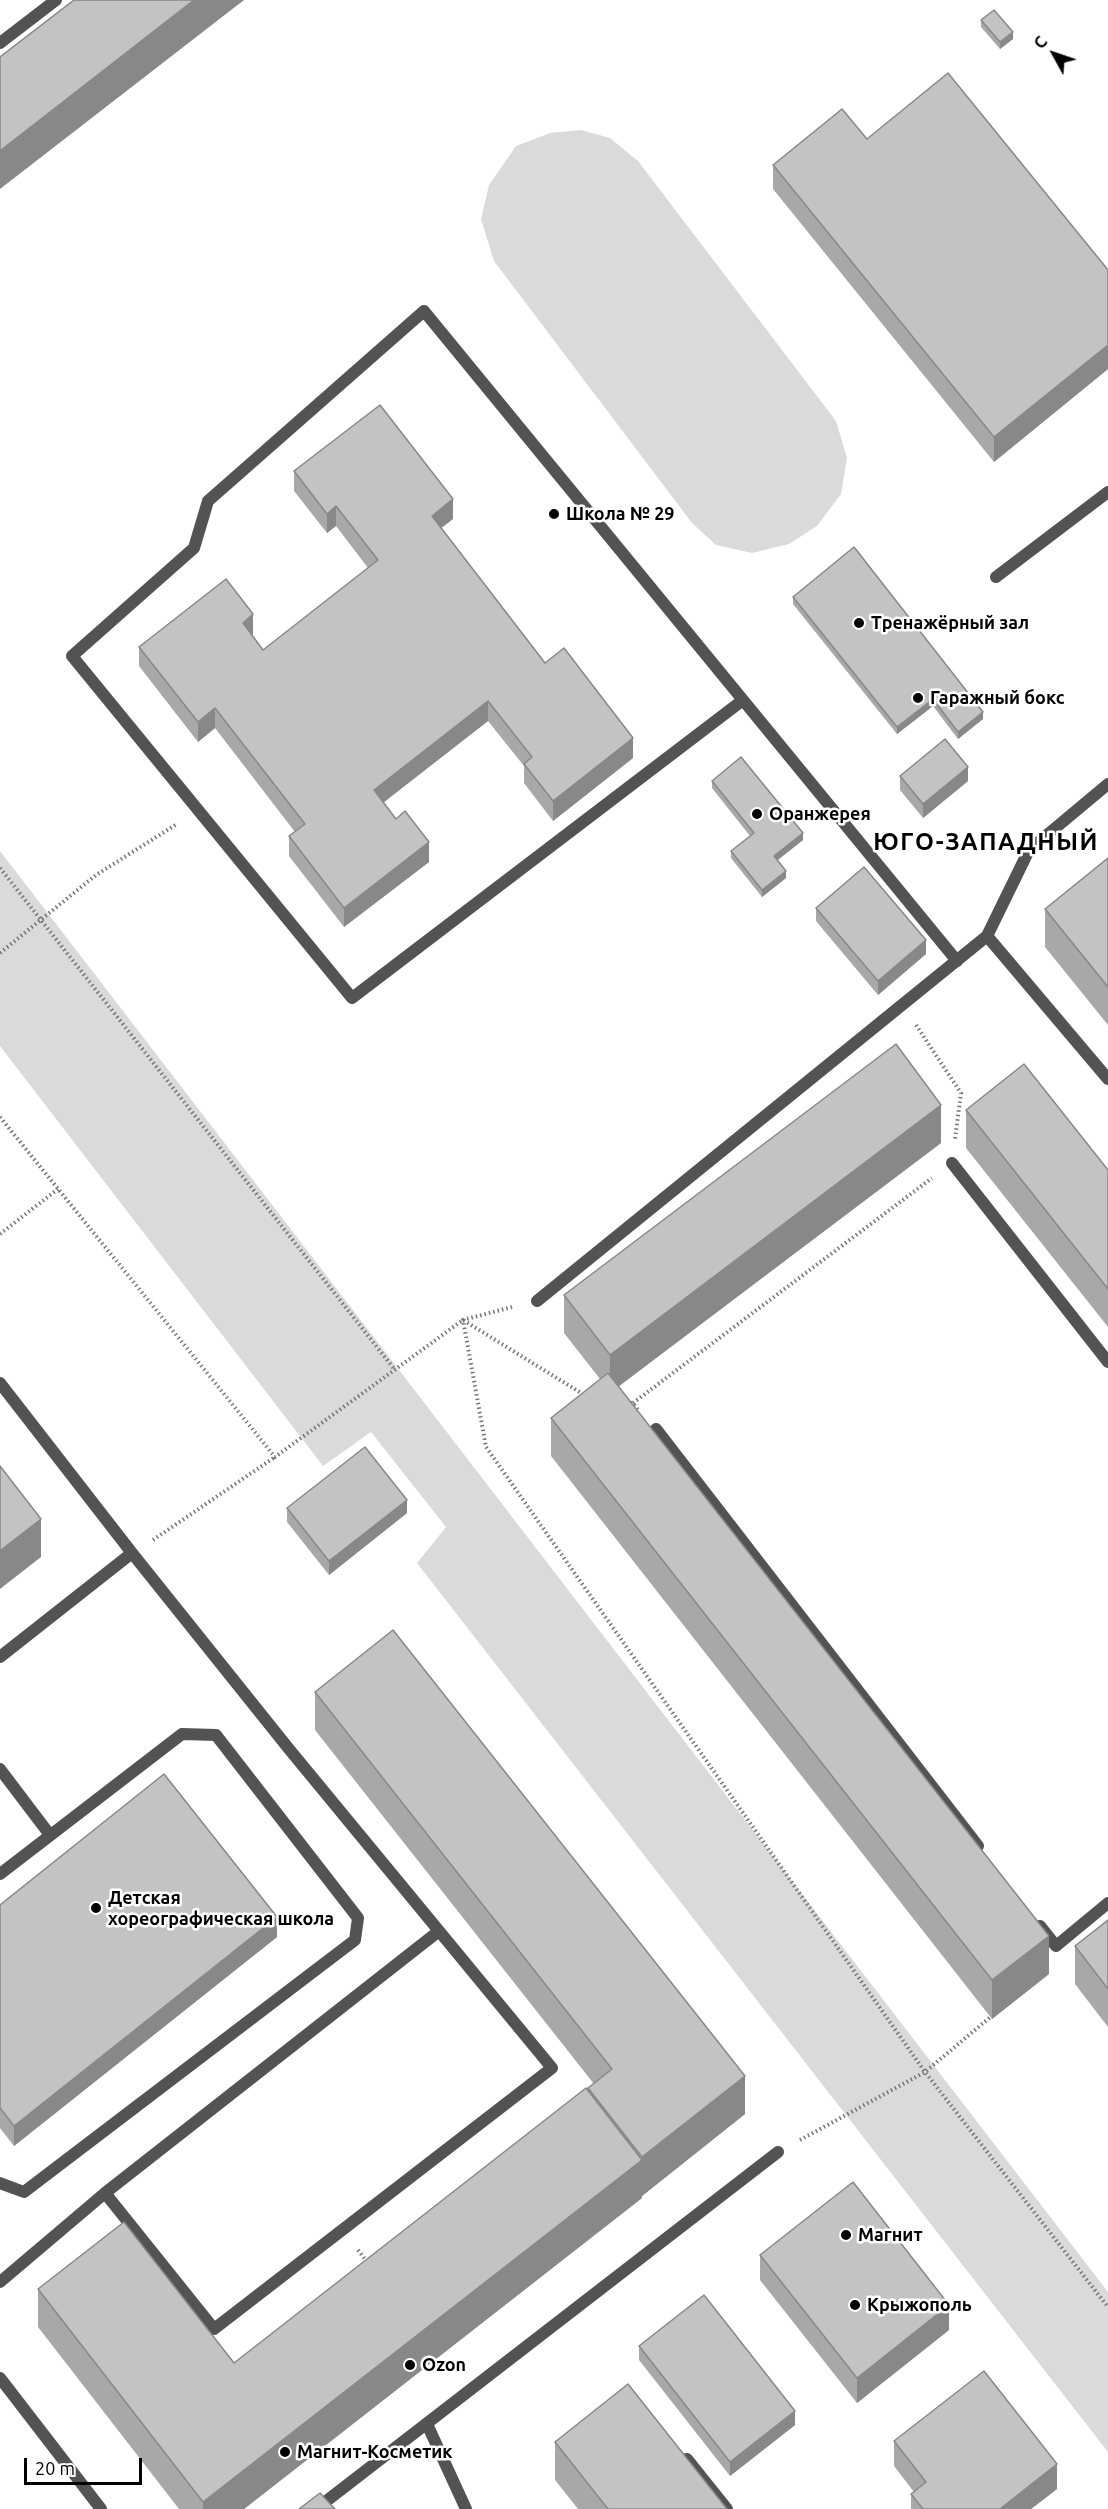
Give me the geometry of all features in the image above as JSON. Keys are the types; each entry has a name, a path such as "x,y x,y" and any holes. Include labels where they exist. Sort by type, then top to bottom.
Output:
{"lane":[{"path":"0,43 56,0"},
{"path":"743,700 352,998 72,656 194,548 208,501 424,311 743,700 957,961"},
{"path":"996,577 1108,492"},
{"path":"537,1301 987,936 1029,850 1108,784"},
{"path":"987,936 1108,1079"},
{"path":"952,1163 1108,1362"},
{"path":"0,1383 289,1749 552,2068 214,2329 105,2193"},
{"path":"656,1429 983,1852"},
{"path":"0,1657 132,1553"},
{"path":"0,1874 182,1734 216,1735 358,1918 355,1940 24,2192 0,2183"},
{"path":"0,1769 50,1835"},
{"path":"1034,1918 1056,1946 1108,1903"},
{"path":"0,2282 105,2193 440,1932"},
{"path":"316,2509 778,2152"},
{"path":"0,2378 101,2509"},
{"path":"428,2424 466,2509"},
{"path":"677,2447 727,2509"}],"path":[{"path":"0,953 96,874 198,811"},
{"path":"0,868 395,1370"},
{"path":"622,1404 633,1403 952,1163 961,1093 902,1004"},
{"path":"0,1117 275,1457"},
{"path":"0,1234 58,1189"},
{"path":"132,1553 275,1457 463,1320 537,1301"},
{"path":"463,1320 591,1399"},
{"path":"463,1320 486,1447 925,2072 1108,2307"},
{"path":"633,1403 656,1429"},
{"path":"778,2152 925,2072 1003,2007"},
{"path":"343,2230 374,2270"}],"shaded area":[{"path":"581,130 610,138 638,161 836,421 847,458 841,494 817,526 789,544 752,553 716,545 692,523 494,261 481,219 489,185 516,146 550,133"},
{"path":"0,851 1108,2292 1108,2452 417,1563 446,1527 371,1432 323,1466 0,1046"}],"building":[{"path":"74,0 194,0 0,151 0,57"},
{"path":"994,10 1013,32 1000,42 981,20"},
{"path":"948,73 1108,270 1108,345 994,437 773,165 842,109 867,139"},
{"path":"380,405 453,499 432,516 545,663 564,648 633,738 553,801 524,764 532,757 488,701 374,790 396,819 405,811 429,842 344,908 289,836 305,824 215,708 198,722 139,647 226,579 253,614 243,623 263,650 378,560 336,506 327,514 294,471"},
{"path":"854,547 983,712 958,732 933,699 897,727 793,597"},
{"path":"945,739 968,767 923,804 900,776"},
{"name":"Оранжерея","path":"741,757 803,833 774,856 786,871 762,890 731,851 754,833 712,781"},
{"path":"1108,858 1108,987 1045,909"},
{"path":"864,867 926,940 878,981 816,908"},
{"path":"896,1044 941,1105 610,1355 564,1295"},
{"path":"1024,1064 1108,1170 1108,1289 966,1110"},
{"path":"608,1373 1049,1936 992,1980 551,1418"},
{"path":"365,1447 407,1500 329,1561 287,1508"},
{"path":"0,1466 41,1519 0,1551"},
{"path":"393,1630 745,2076 642,2157 588,2088 612,2069 315,1692"},
{"path":"164,1774 277,1917 14,2126 0,2108 0,1905"},
{"path":"1108,1920 1108,1989 1075,1946"},
{"path":"586,2088 642,2160 203,2502 38,2289 124,2222 234,2363"},
{"name":"Крыжополь","path":"853,2182 949,2305 857,2378 760,2255"},
{"path":"704,2295 795,2411 730,2462 639,2346"},
{"path":"984,2371 1057,2464 1000,2509 923,2509 911,2494 926,2482 894,2441"},
{"path":"628,2384 727,2509 608,2509 555,2442"},
{"path":"320,2493 335,2509 299,2509"}],"place":[{"name":"Школа № 29","path":"554,514"},
{"name":"Тренажёрный зал","path":"859,623"},
{"name":"Гаражный бокс","path":"918,698"},
{"name":"Оранжерея","path":"757,814"},
{"name":"Детская хореографическая школа","path":"96,1908"},
{"name":"Магнит","path":"846,2235"},
{"name":"Крыжополь","path":"855,2305"},
{"name":"Ozon","path":"410,2365"},
{"name":"Магнит-Косметик","path":"285,2452"}],"district":[{"name":"ЮГО-ЗАПАДНЫЙ","path":"986,842"}]}
